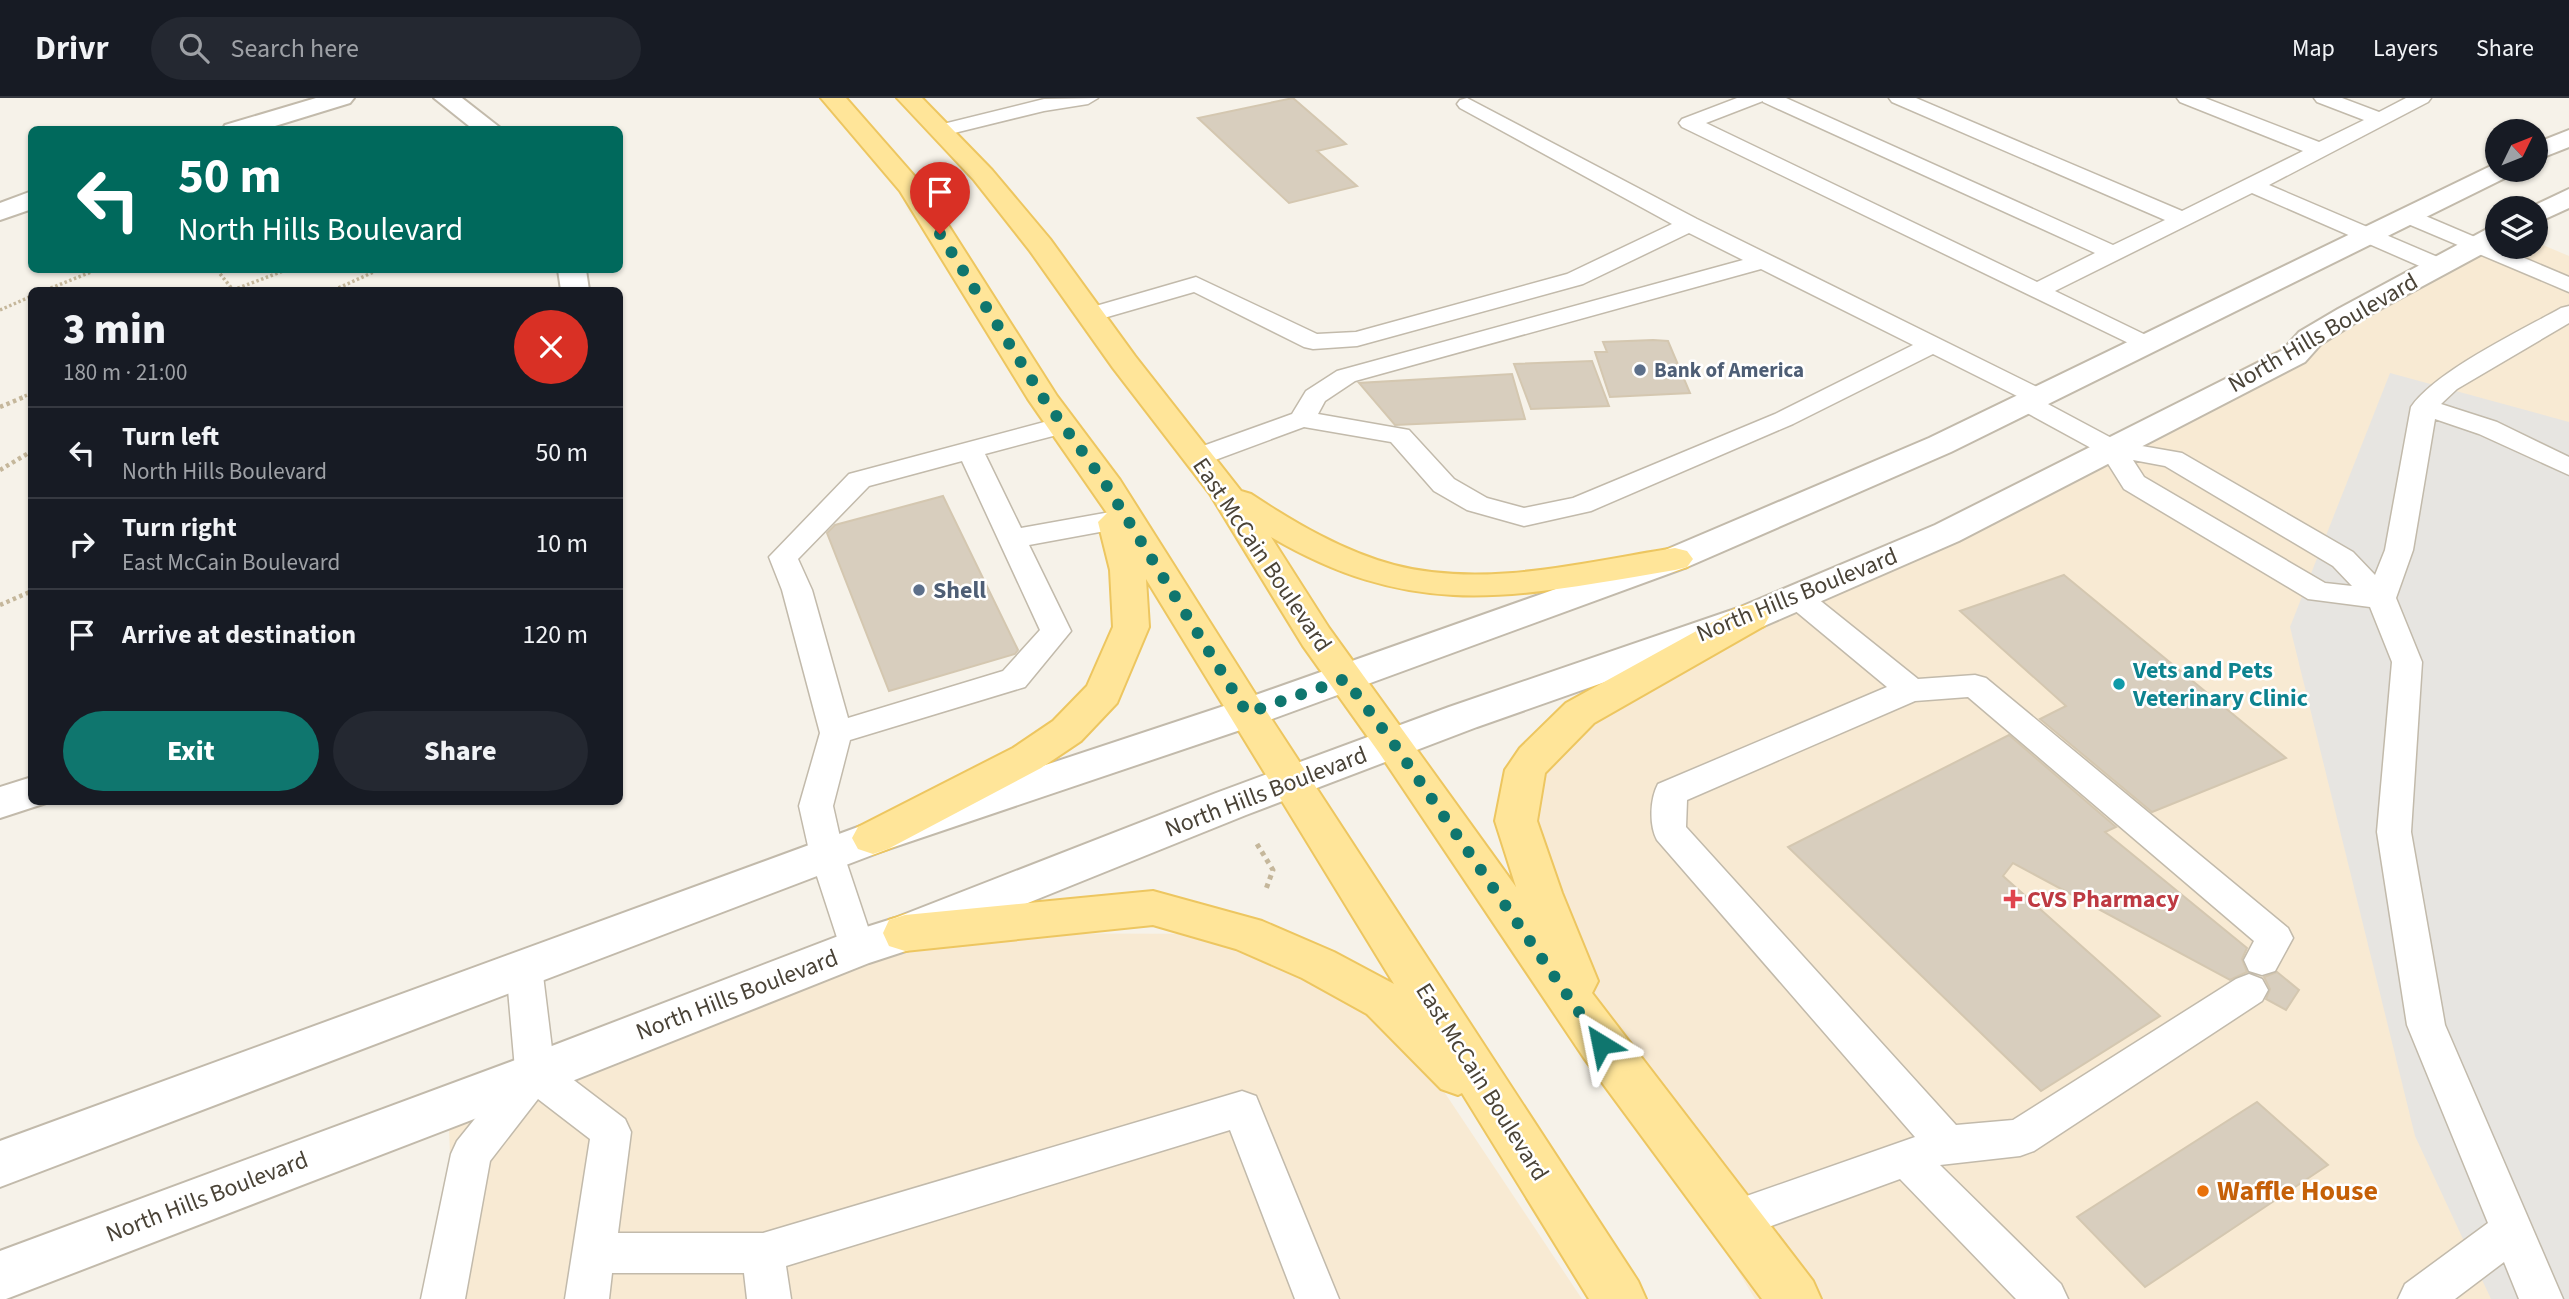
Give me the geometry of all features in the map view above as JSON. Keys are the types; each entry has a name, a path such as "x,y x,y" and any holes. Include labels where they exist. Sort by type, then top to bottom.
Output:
{"main road":[{"name":"East McCain Boulevard","path":"833,98 911,187 1044,399 1103,480 1120,519 1292,781 1619,1299"},
{"name":"East McCain Boulevard","path":"909,98 942,130 1040,245 1224,490 1345,679 1394,744 1601,1044 1794,1299"},
{"path":"1224,490 1293,537 1351,564 1414,581 1477,585 1675,559"},
{"path":"873,838 1027,758 1067,731 1103,693 1131,627 1128,570 1120,519"},
{"path":"1601,1044 1540,893 1516,821 1525,770 1580,713 1751,617"},
{"path":"905,933 1153,908 1246,934 1318,964 1383,1000 1506,1120"}],"street":[{"path":"248,126 342,98"},
{"path":"446,98 485,126"},
{"path":"2548,147 2569,137"},
{"path":"0,1164 873,838 1345,679 1675,559 1940,445 2485,178"},
{"path":"2548,209 2567,200"},
{"path":"0,212 28,201"},
{"name":"North Hills Boulevard","path":"0,1276 535,1074 857,948 905,933 1292,781 1463,717 1751,617 1947,533 2112,449 2294,356 2320,332 2485,242"},
{"path":"0,803 28,793"}],"lane":[{"path":"942,130 1044,105 1088,98"},
{"path":"1755,98 1689,123 2145,344"},
{"path":"1770,98 2113,253"},
{"path":"1899,98 2182,219"},
{"path":"2187,98 2320,150"},
{"path":"2324,98 2381,119"},
{"path":"2036,291 2421,98"},
{"path":"1467,104 1689,224 1933,345 2032,400 2112,449 2173,459 2343,559 2381,598 2407,662 2395,832 2426,1024 2541,1299"},
{"path":"2252,185 2439,265"},
{"path":"2409,216 2485,240"},
{"path":"1090,315 1196,284 1312,342 1357,339 1575,279 1689,224"},
{"path":"2521,259 2569,285"},
{"path":"1302,419 1315,396 1346,376 1764,261"},
{"path":"2381,598 2399,550 2424,407 2448,384 2569,313"},
{"path":"1198,457 1302,419 1400,436 1444,485 1477,504 1524,517 1581,505 1784,419 1933,345"},
{"path":"2424,407 2488,428 2569,467"},
{"path":"857,948 827,855 816,807 836,733 797,590 783,558 859,480 1063,425"},
{"path":"2112,449 2134,483 2318,592 2381,598"},
{"path":"836,733 1014,679 1056,631 971,450"},
{"path":"1013,539 1120,519"},
{"path":"1797,597 1911,690"},
{"path":"1733,1220 1947,1144 2020,1138 2256,975 2275,938 1975,686 1911,690 1670,793 1669,831 1947,1144"},
{"path":"443,1299 471,1154 535,1074 524,967"},
{"path":"535,1074 611,1132 587,1299"},
{"path":"593,1253 763,1253 1242,1109 1317,1299"},
{"path":"1908,1160 2046,1299"},
{"path":"2420,1299 2512,1230"},
{"path":"763,1253 769,1299"}],"path":[{"path":"54,287 88,273"},
{"path":"219,273 231,287"},
{"path":"241,287 278,273"},
{"path":"340,287 371,273"},
{"path":"0,310 28,298"},
{"path":"0,407 28,395"},
{"path":"0,470 28,453"},
{"path":"0,605 28,593"},
{"path":"1251,834 1273,870 1265,892"}],"shaded area":[{"path":"2485,241 2485,259 2548,259 2548,247 2569,256 2569,1299 1755,1299 1601,1044 1516,821 1580,713"},
{"path":"2390,373 2569,422 2569,1299 2491,1299 2415,1136 2290,627"},
{"path":"905,933 1246,934 1383,1000 1582,1299 456,1299 448,1106"}],"building":[{"path":"1293,98 1346,144 1317,151 1357,186 1289,203 1198,118"},
{"path":"1668,341 1690,393 1610,397 1595,352 1607,352 1603,342"},
{"path":"1592,361 1609,406 1531,409 1514,364"},
{"path":"1512,374 1525,419 1395,425 1359,383"},
{"name":"Shell","path":"943,496 1018,650 1015,654 889,691 827,533 835,525"},
{"name":"Vets and Pets Veterinary Clinic","path":"2064,575 2286,758 2152,812 2040,719 2066,706 1960,611"},
{"name":"CVS Pharmacy","path":"2009,735 2116,827 2105,832 2247,948 2242,959 2247,972 2230,980 2013,863 2003,876 2160,1016 2041,1091 1788,847"},
{"path":"2277,972 2299,990 2286,1010 2266,999 2270,989 2264,977"},
{"name":"Waffle House","path":"2257,1102 2328,1165 2145,1287 2077,1217"}],"place":[{"name":"Bank of America","path":"1640,370"},
{"name":"Shell","path":"919,590"},
{"name":"Vets and Pets Veterinary Clinic","path":"2119,684"},
{"name":"CVS Pharmacy","path":"2013,899"},
{"name":"Waffle House","path":"2203,1191"}],"route":[{"path":"940,234 1044,399 1103,480 1247,713 1345,679 1394,744 1601,1044"}]}
